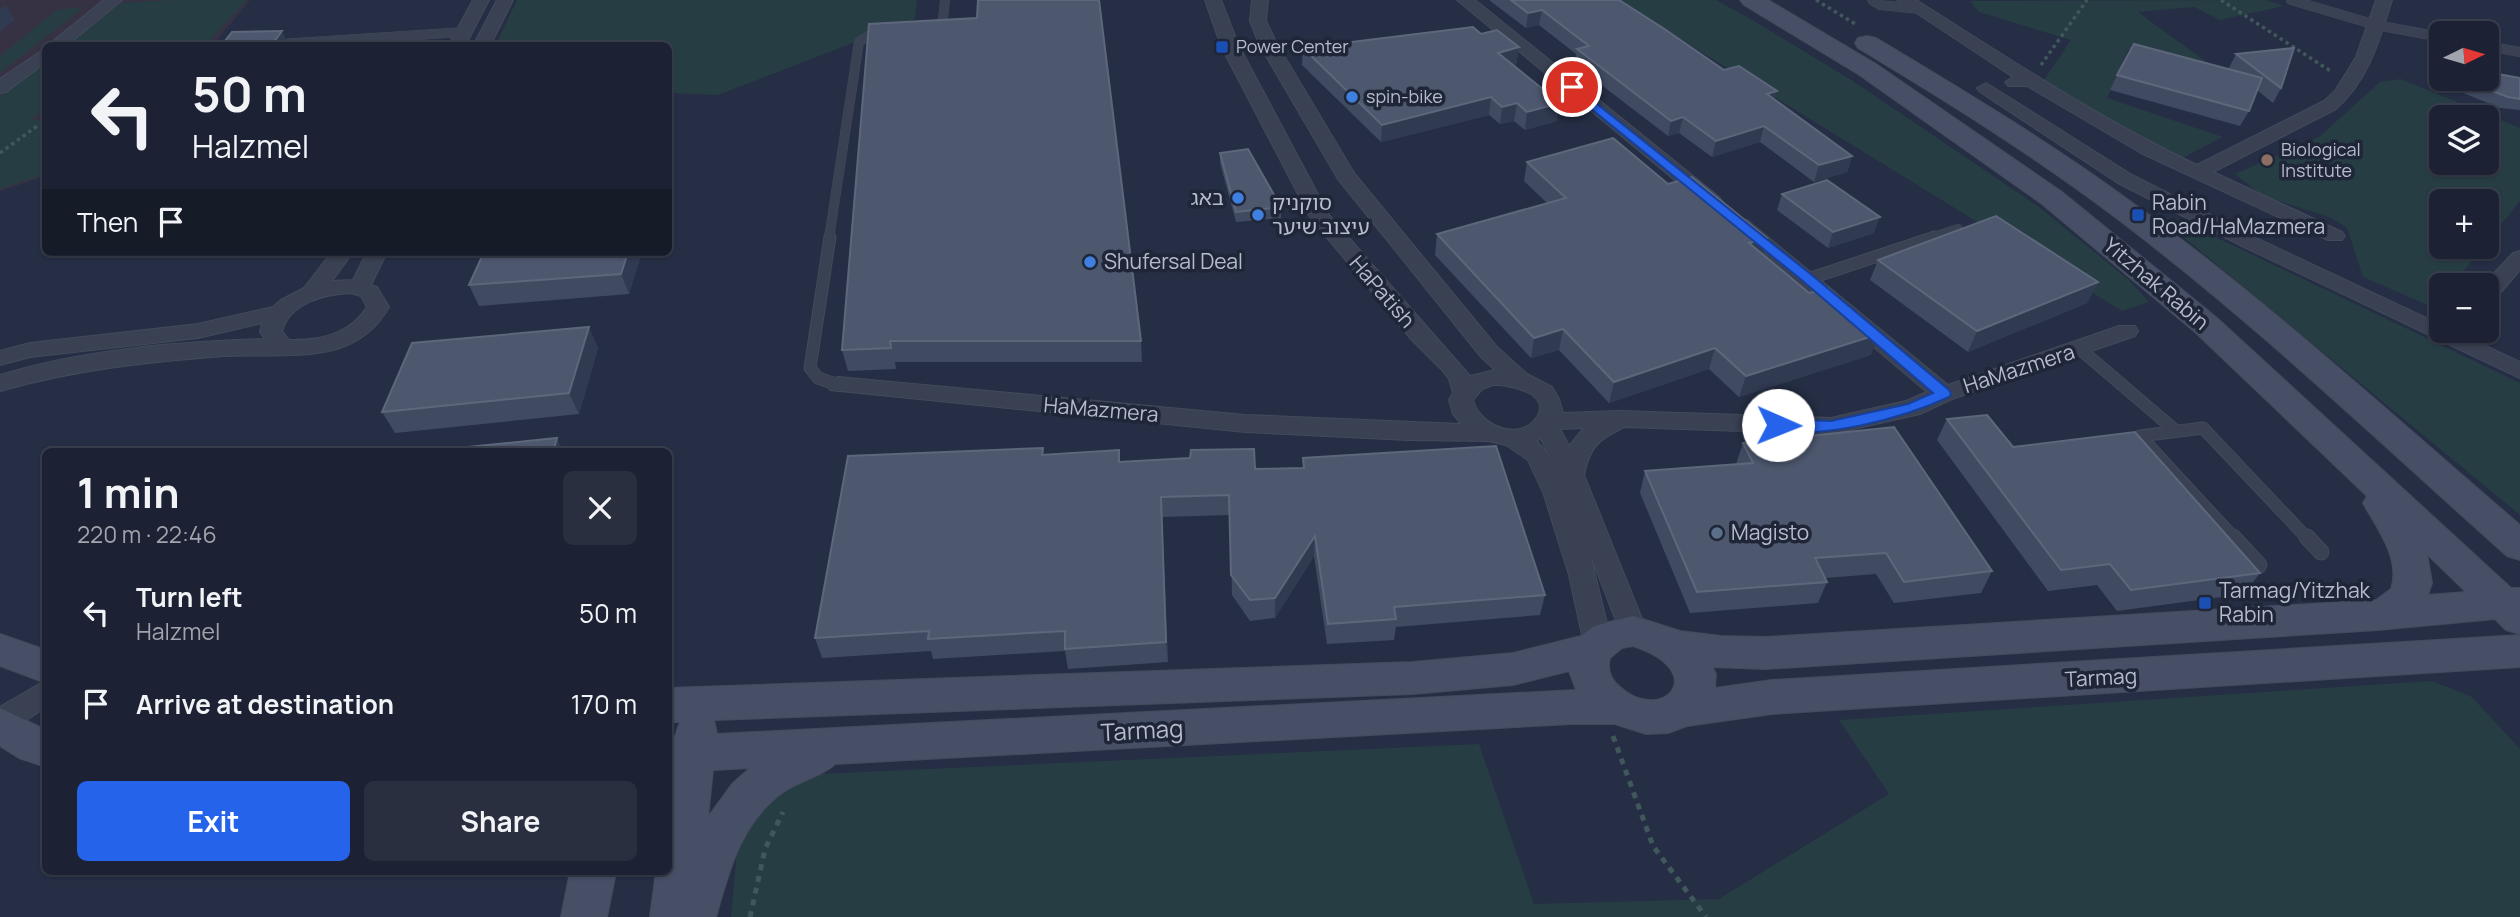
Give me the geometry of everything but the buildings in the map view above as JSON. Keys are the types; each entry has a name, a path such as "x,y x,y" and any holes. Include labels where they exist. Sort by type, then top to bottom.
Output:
{"main road":[{"name":"Yitzhak Rabin","path":"1752,0 1867,69 2052,198 2206,325 2335,446 2515,608"},
{"name":"Yitzhak Rabin","path":"1795,0 1984,114 2127,212 2242,304 2520,547"},
{"path":"2335,446 2384,507 2413,566 2410,597 2402,607 2376,615"},
{"path":"2460,494 2520,530"},
{"path":"1676,646 1721,652 1766,653 2515,608"},
{"path":"1659,637 1676,646 1686,656 1697,679 1691,701 1683,709 1658,718 1630,714 1614,720 1593,685 1588,672 1588,660 1608,641 1659,637"},
{"name":"Tarmag","path":"684,705 1413,678 1513,669 1608,641"},
{"path":"0,650 42,666"},
{"name":"Tarmag","path":"1683,709 1772,697 2520,651"},
{"path":"2395,660 2476,664 2520,673"},
{"path":"673,917 684,705"},
{"name":"Tarmag","path":"681,753 838,747 1572,707 1614,720"},
{"path":"0,723 42,748"},
{"path":"693,917 718,838 732,813 770,776 799,761 838,747"},
{"path":"577,875 583,917"},
{"path":"583,917 592,875"}],"street":[{"path":"60,42 114,0"},
{"path":"460,39 481,0"},
{"path":"483,42 505,0"},
{"name":"HaPatish","path":"1213,0 1230,46 1320,217 1419,334 1460,377 1462,396"},
{"name":"HaPatish","path":"1260,0 1258,21 1268,44 1345,175 1471,332 1519,379"},
{"path":"1465,0 1808,279 1944,394"},
{"path":"2196,173 2330,105 2352,85 2359,75 2384,0"},
{"path":"1912,5 2030,80 2136,142 2196,173 2335,236"},
{"path":"0,88 42,56"},
{"path":"2030,80 1986,88 2125,179 2251,243 2429,324"},
{"path":"312,293 340,256"},
{"path":"359,288 375,256"},
{"path":"2499,281 2520,257"},
{"path":"0,358 30,350 198,331 278,313 312,293 337,287 359,288 377,298 378,307 363,327 331,343 312,348 281,345 72,365 26,373 0,383"},
{"path":"278,313 269,332 273,340 281,345"},
{"name":"HaMazmera","path":"1547,423 1620,419 1831,426 1912,408 1944,394 2127,331"},
{"path":"2468,343 2520,371"},
{"path":"1500,435 1531,434 1547,423 1551,414 1549,400 1537,387 1519,379 1486,378 1469,386 1462,396 1461,408 1471,423 1535,452 1550,480 1592,609 1608,641"},
{"name":"HaMazmera","path":"838,385 1196,419 1364,430 1500,435"},
{"name":"HaMazmera","path":"1364,430 1414,424 1436,416 1462,396"},
{"path":"1572,475 1576,451 1581,442 1600,428 1620,419"},
{"path":"1547,423 1572,475 1608,641"},
{"path":"0,723 42,695"}],"lane":[{"path":"925,31 938,31 943,19 945,0"},
{"path":"1872,0 1880,5 1912,5"},
{"path":"2291,0 2376,25 2429,35"},
{"path":"838,385 822,382 814,376 810,368 859,42 870,35 897,33"},
{"path":"369,42 460,39"},
{"path":"2499,48 2520,52"},
{"path":"1808,279 1958,229"},
{"path":"2080,349 2176,431"},
{"path":"2259,565 2140,436 2203,428 2321,552"}],"path":[{"path":"2030,80 2085,0"},
{"path":"2221,0 2352,85"},
{"path":"0,153 40,124"},
{"path":"1614,720 1653,846 1706,917"},
{"path":"750,917 755,880 775,824 789,805"}],"shaded area":[{"path":"0,0 250,0 215,42 42,42 42,177 0,191"},
{"path":"246,0 209,42 71,42 121,3"},
{"path":"517,0 917,0 915,19 718,95 672,93 672,42 497,42"},
{"path":"1617,0 1716,0 1754,21 1853,81 2039,207 2129,280 2149,302 2122,311"},
{"path":"2266,0 2284,6 2220,20 2194,7 2138,12 2205,61 2200,70 2128,50 2107,98 2223,137 2180,159 2042,83 2071,40 1979,12 1970,1"},
{"path":"84,7 0,73 0,56 57,10"},
{"path":"42,63 42,110 32,120 42,120 42,175 0,189 0,97"},
{"path":"2401,79 2464,105 2429,105 2429,175 2499,175 2499,119 2520,128 2520,201 2499,227 2499,189 2429,189 2429,259 2473,259 2462,273 2429,273 2429,307 2363,277 2347,228 2332,218 2263,196 2235,174 2319,137 2380,82"},
{"path":"2158,216 2182,221 2429,339 2429,343 2437,343 2520,383 2520,515"},
{"path":"2432,681 2472,697 2520,749 2520,917 731,917 738,840 752,799 796,775 1479,744 1534,904 1719,899 1889,794 1839,720"}],"place":[{"name":"Power Center","path":"1222,47"},
{"name":"spin-bike","path":"1352,97"},
{"name":"Biological Institute","path":"2267,160"},
{"name":"באג","path":"1238,198"},
{"name":"סוקניק עיצוב שיער","path":"1258,215"},
{"name":"Rabin Road/HaMazmera","path":"2138,215"},
{"name":"Shufersal Deal","path":"1090,262"},
{"name":"Magisto","path":"1717,533"},
{"name":"Tarmag/Yitzhak Rabin","path":"2205,603"}],"route":[{"path":"1572,87 1808,279 1944,394 1912,408 1831,426 1778,425"}]}
